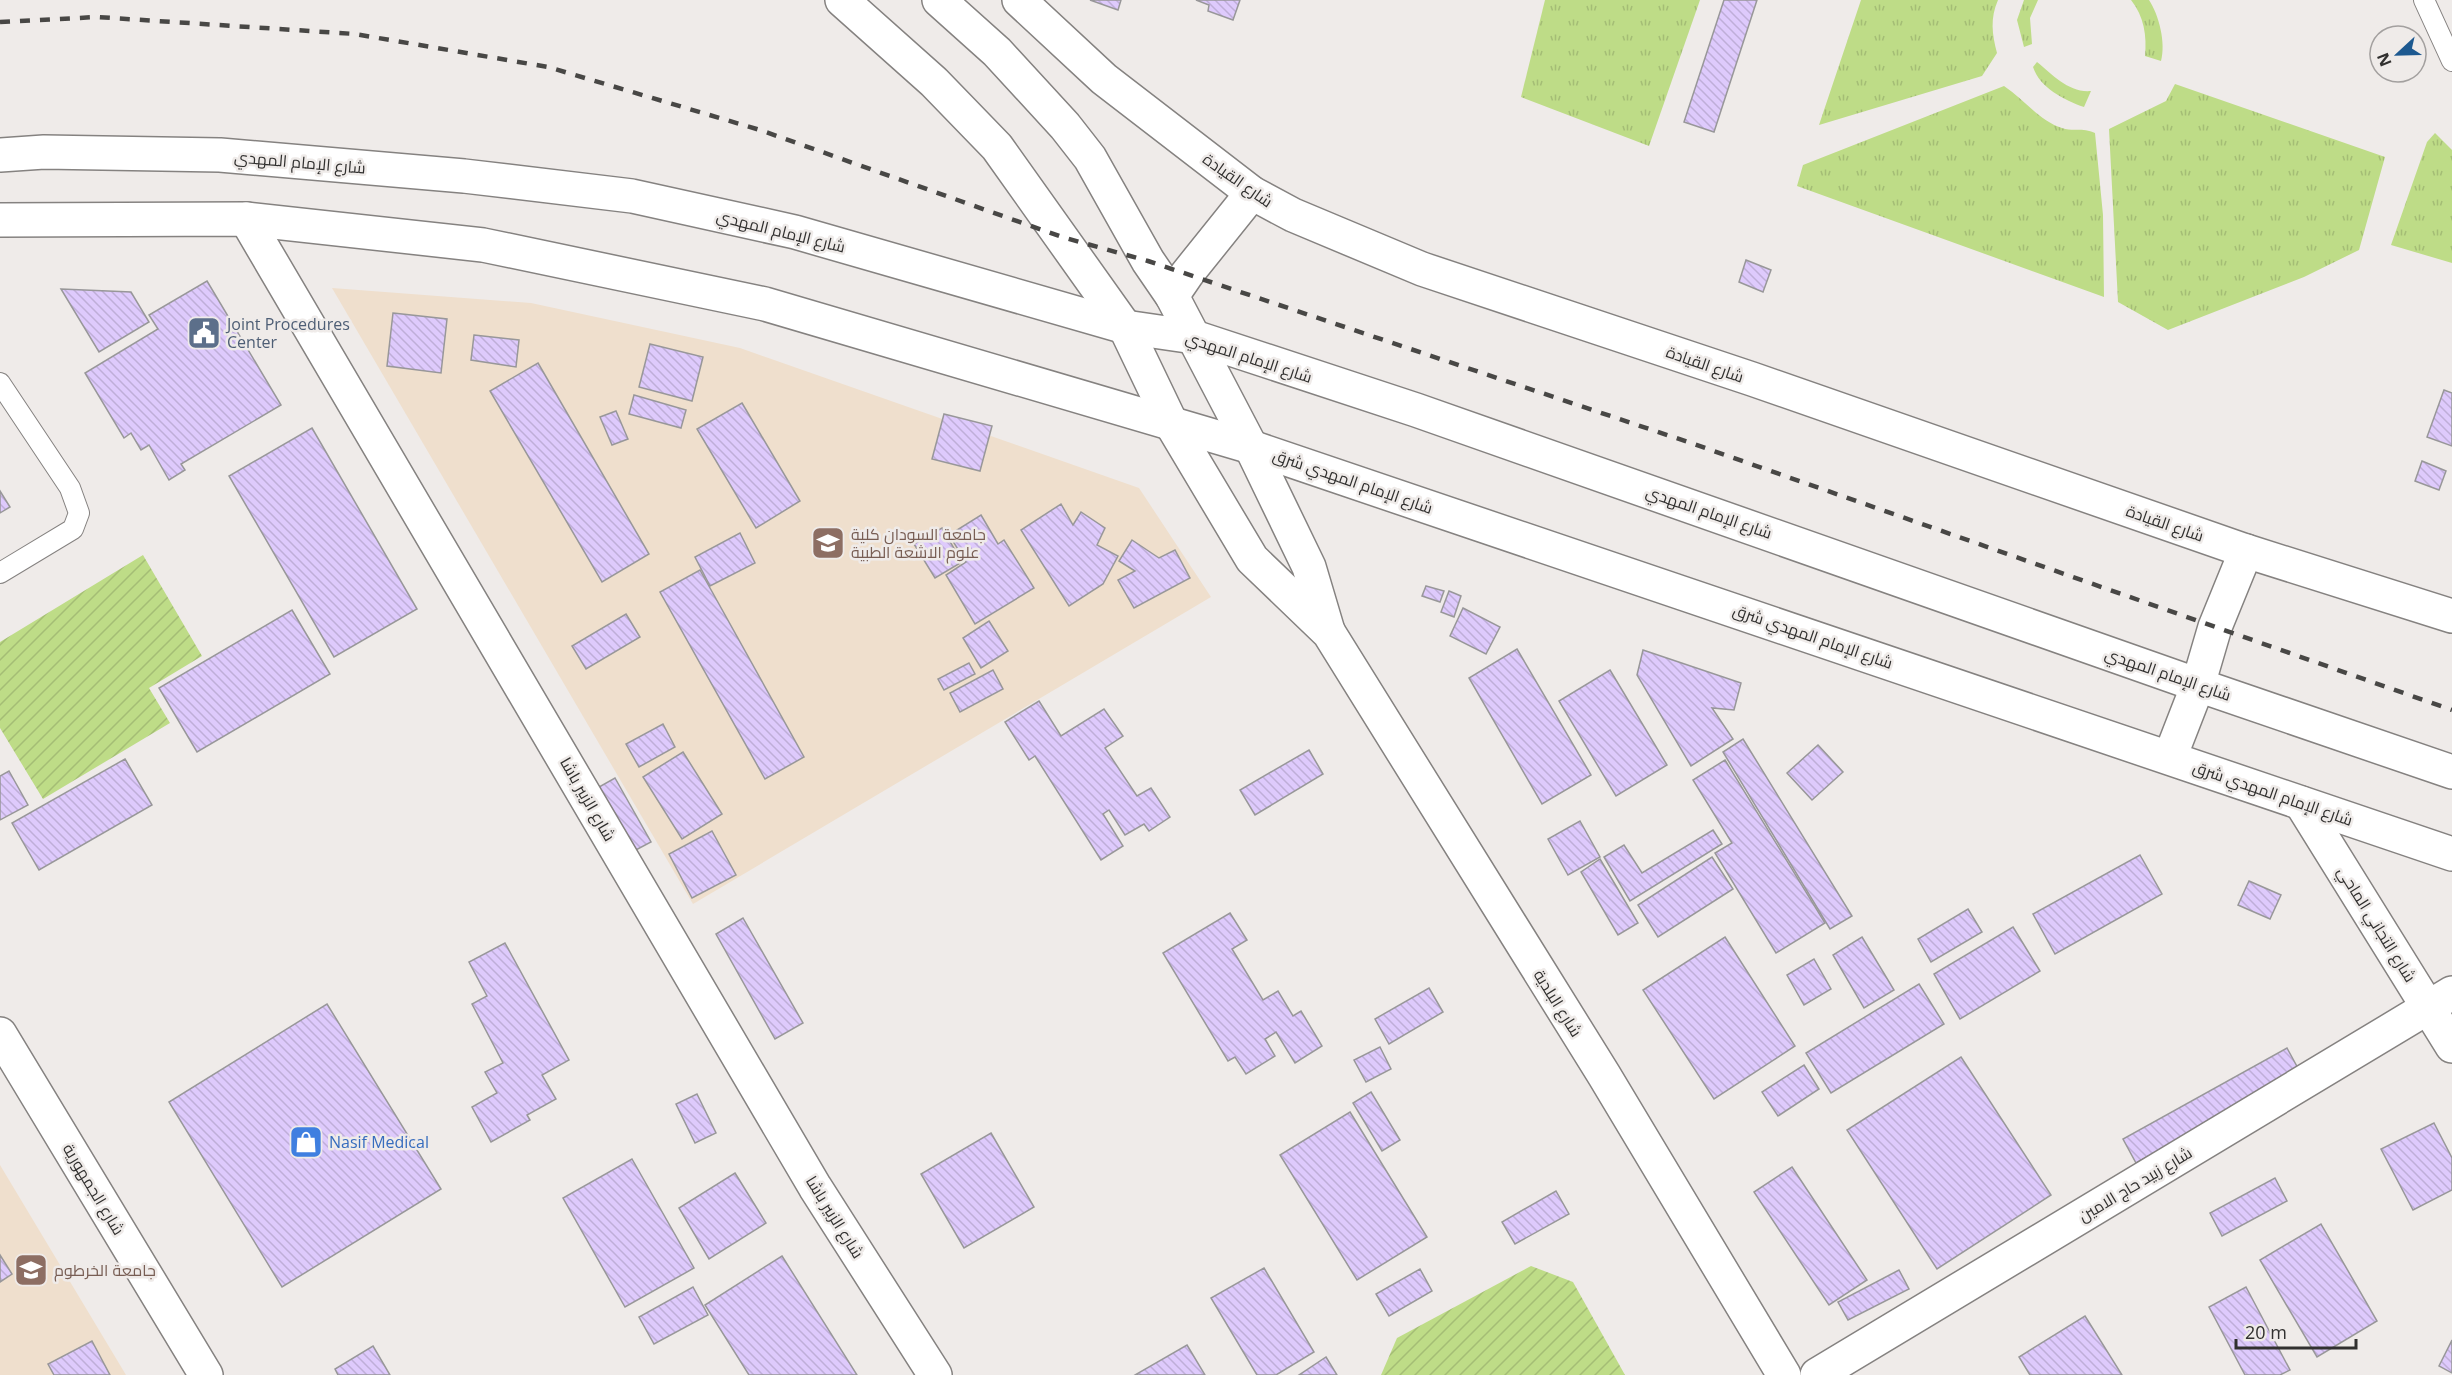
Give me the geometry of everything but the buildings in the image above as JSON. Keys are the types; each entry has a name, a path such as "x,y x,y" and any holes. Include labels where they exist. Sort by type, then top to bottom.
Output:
{"main road":[{"path":"842,0 934,82 997,147 1125,327 1172,425 1251,559 1329,633"},
{"path":"939,0 997,52 1065,126 1090,158 1148,261 1172,296 1251,447 1309,567 1329,633"},
{"name":"شارع القيادة","path":"1019,0 1104,79 1252,193 1293,215 1422,269 1752,379 2246,551 2452,616"},
{"name":"شارع الإمام المهدي","path":"0,154 44,152 220,155 464,176 632,196 795,232 1125,327 1194,337 1416,410 2452,772"},
{"path":"1172,296 1252,193"},
{"path":"0,219 246,219 483,245 765,304 1172,425"},
{"name":"شارع الزبير باشا","path":"246,219 815,1187 935,1375"},
{"name":"شارع الإمام المهدي شرق","path":"1172,425 1251,447 2452,854"},
{"path":"2170,757 2198,685 2215,627 2246,551"},
{"name":"شارع البلدية","path":"1329,633 1597,1065 1784,1375"},
{"name":"شارع التجاني الماحي","path":"2301,803 2440,1000 2452,1046"},
{"name":"شارع زبيد حاج الامين","path":"1817,1375 2440,1000"},
{"name":"شارع الجمهورية","path":"0,1034 206,1375"}],"lane":[{"path":"2424,0 2452,61"},
{"path":"0,383 70,488 79,513 73,529 0,573"}],"shaded area":[{"name":"جامعة السودان كلية علوم الاشعة الطبية","path":"332,288 531,303 740,348 1139,488 1211,597 693,904"},
{"name":"جامعة الخرطوم","path":"0,1165 126,1375 0,1375"}],"green space":[{"path":"1545,0 1700,0 1649,146 1521,97"},
{"path":"1861,0 1998,0 1993,26 1997,53 1982,76 1819,125"},
{"path":"2024,0 2038,0 2030,18 2032,44 2024,47 2017,20"},
{"path":"2131,0 2149,0 2153,6 2162,38 2161,61 2145,56 2144,26"},
{"path":"2037,62 2068,86 2091,91 2084,107 2061,97 2047,87 2033,67"},
{"path":"2175,84 2385,157 2359,250 2304,277 2168,330 2118,302 2109,129 2166,101"},
{"path":"2004,86 2054,125 2095,133 2103,215 2104,297 1797,186 1803,165"},
{"path":"2435,133 2452,150 2452,263 2391,245 2427,142"},
{"path":"143,555 202,656 149,688 170,723 43,799 0,728 0,642"},
{"path":"1531,1266 1573,1282 1625,1375 1381,1375 1397,1338"}],"railway":[{"path":"0,22 97,17 355,34 548,67 760,130 1062,237 1148,261 1691,443 2452,710"}],"place":[{"name":"Joint Procedures Center","path":"204,333"},
{"name":"جامعة السودان كلية علوم الاشعة الطبية","path":"828,543"},
{"name":"Nasif Medical","path":"306,1142"},
{"name":"جامعة الخرطوم","path":"31,1270"}]}
